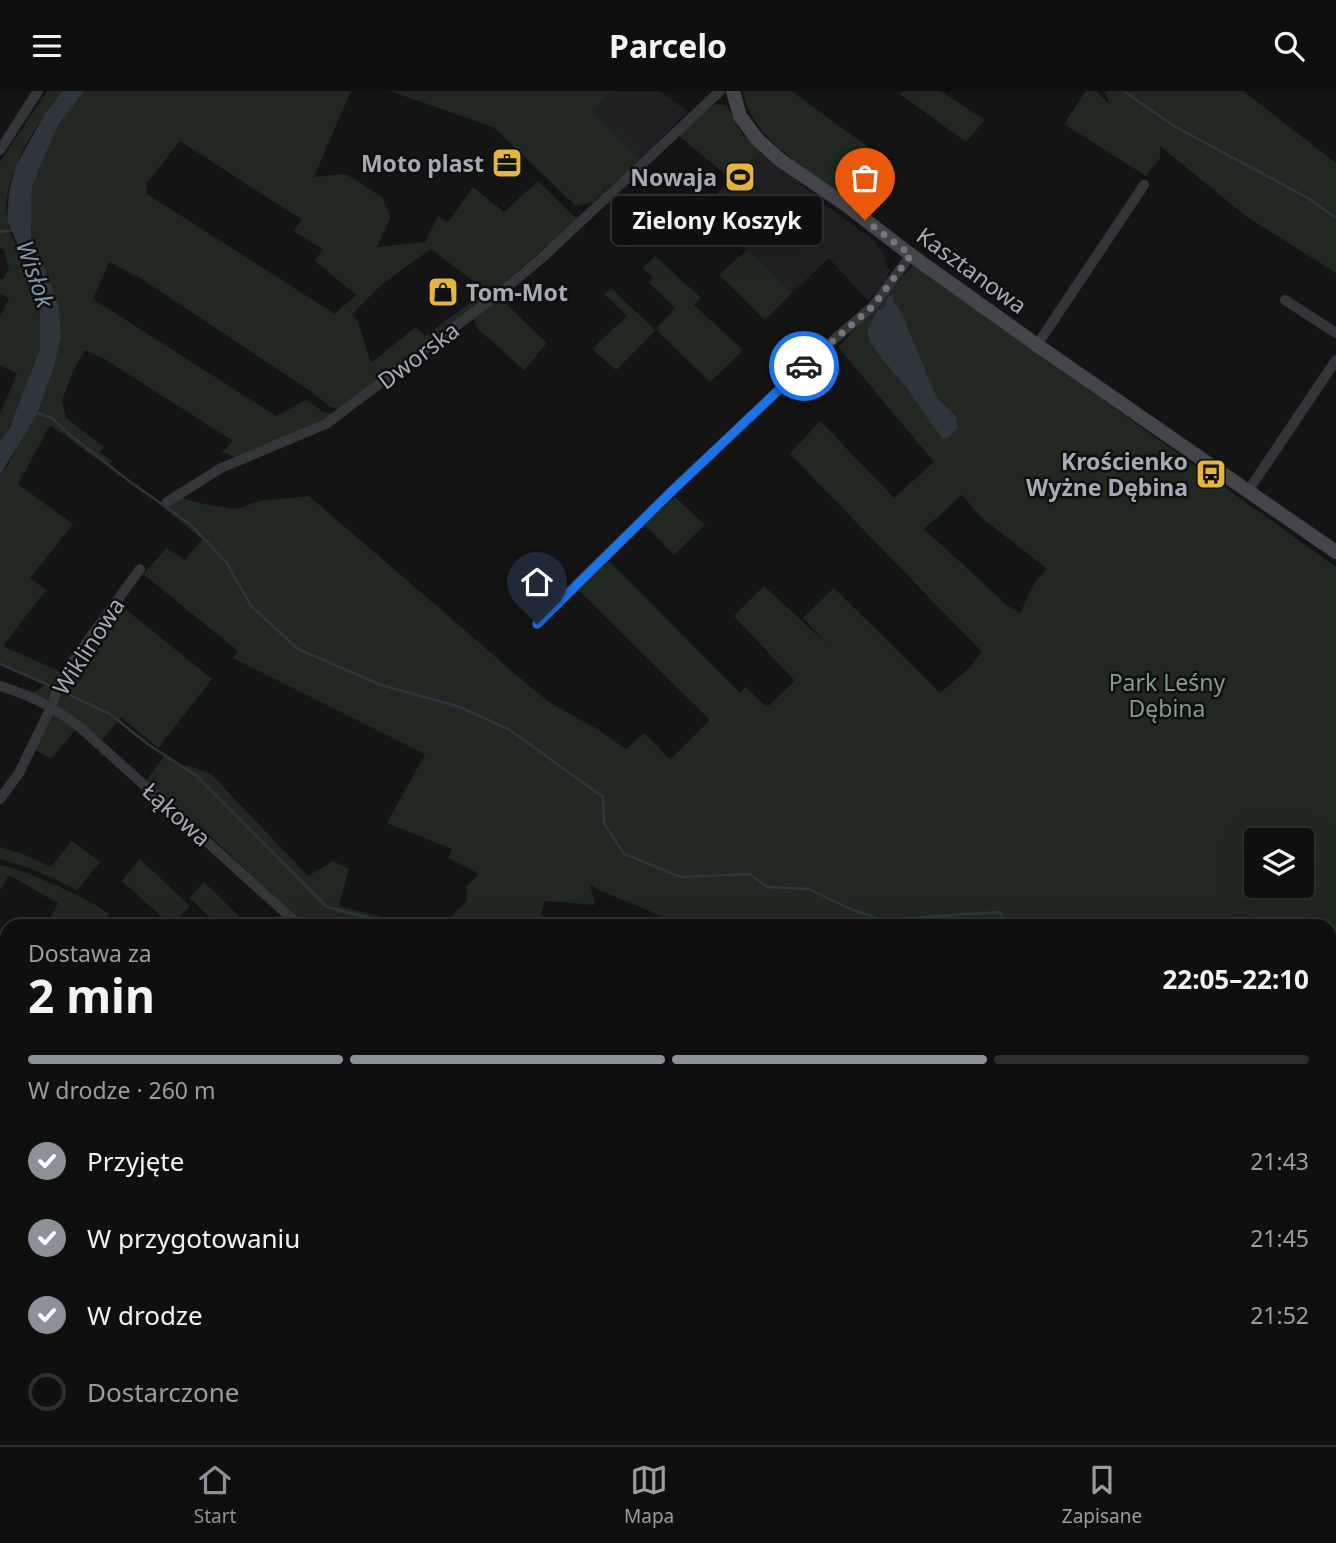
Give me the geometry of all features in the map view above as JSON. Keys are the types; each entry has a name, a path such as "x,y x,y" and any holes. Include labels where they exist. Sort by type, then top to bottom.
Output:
{"street":[{"path":"0,150 38,91"},
{"name":"Dworska","path":"167,502 220,468 326,424 340,414 543,257 720,91"},
{"name":"Kasztanowa","path":"733,91 740,116 757,139 779,159 1037,345 1336,552"},
{"name":"Kasztanowa","path":"1037,345 1144,185"},
{"path":"537,624 673,490 817,354 873,306 911,255"},
{"path":"1285,300 1336,334"},
{"path":"1248,491 1336,360"},
{"name":"Wiklinowa","path":"0,799 19,773 73,661 140,569"},
{"name":"Łąkowa","path":"0,686 34,696 55,696 82,729 292,919"}],"shaded area":[{"path":"611,91 660,91 688,112 641,158 593,112"},
{"path":"761,150 827,206 872,239 887,259 884,263 891,269 884,283 868,301 829,258 792,293 748,249 764,233 721,190"}],"green space":[{"path":"47,91 62,91 22,152 9,187 6,205 9,228 38,302 41,321 40,349 24,397 0,442 0,414 17,374 0,365 0,317 9,299 0,293 0,278 3,279 9,269 4,250 0,248 0,162"},
{"path":"85,91 351,91 314,177 346,174 382,197 391,217 377,247 425,242 438,216 448,222 473,187 504,212 538,181 577,219 490,295 339,409 330,407 140,278 109,262 93,299 276,416 306,400 324,412 333,414 235,457 222,452 233,441 106,360 85,350 62,400 66,418 104,447 100,452 113,462 104,464 50,425 18,484 73,524 30,578 46,590 3,646 61,672 48,699 32,693 45,685 0,665 0,475 8,465 54,367 44,267 31,246 32,187 58,125","holes":["180,141 302,220 293,231 323,249 315,261 356,295 335,314 147,194 146,184","431,249 486,291 425,336 416,327 371,363 358,322 352,314 382,284"]},
{"path":"390,91 611,91 593,112 641,158 592,203 576,206 493,127"},
{"path":"743,91 791,91 885,159 854,201 804,168 771,141 748,109"},
{"path":"903,91 941,91 985,120 966,142 900,94"},
{"path":"1086,91 1096,91 1110,105 1105,91 1243,91 1336,163 1336,273 1247,217 1160,146 1160,158 1146,176 1064,124"},
{"path":"719,104 727,106 742,134 761,150 732,180 678,135 707,108"},
{"path":"721,190 764,233 748,249 702,209"},
{"path":"748,249 792,293 765,320 719,275"},
{"path":"655,256 700,297 694,305 743,350 710,382 656,330 616,370 592,349 627,316 604,294 611,288 655,330 675,308 648,282 653,278 643,268"},
{"name":"Park Leśny Dębina","path":"914,264 1336,567 1336,919 668,919 590,884 595,905 545,901 541,914 547,919 449,919 467,900 466,887 479,874 448,858 452,849 387,823 425,754 233,658 238,651 143,574 167,548 185,560 202,539 165,509 183,498 236,509 260,501 309,496 549,702 626,749 644,733 670,760 710,720 577,589 609,561 740,693 745,687 767,707 795,681 734,616 764,586 828,645 803,618 834,588 940,693 968,669 982,652 790,454 820,421 894,498 934,462 838,347","holes":["962,495 981,517 1047,569 1035,582 1020,613 1008,606 924,529"]},
{"path":"500,298 547,343 524,370 478,329 473,319"},
{"path":"675,497 705,525 674,555 644,524"},
{"path":"119,604 212,679 158,748 121,717 102,740 58,705 57,701 69,677 83,671 85,666 80,657"},
{"path":"53,714 75,730 51,759 34,749 48,717"},
{"path":"166,754 178,766 190,766 211,774 308,876 333,861 349,869 339,906 390,919 298,919 204,830 145,782"},
{"path":"72,841 100,862 77,890 30,868 0,859 0,847 51,867"},
{"path":"140,859 190,906 177,919 164,919 122,881"},
{"path":"0,865 56,885 109,914 105,919 50,919 58,903 9,875 0,890"},
{"path":"204,882 242,919 211,919 190,898"}],"water":[{"name":"Wisłok","path":"62,91 85,91 58,125 32,187 31,246 44,267 58,303 61,336 54,367 36,416 0,475 0,442 10,427 40,349 40,313 30,274 7,220 9,192 16,166 44,115"},
{"path":"893,294 894,302 901,312 937,398 956,416 958,427 947,439 933,426 907,388 877,352 869,337 868,330 874,317"}],"waterway":[{"path":"1124,91 1172,125 1308,198 1336,218"},
{"path":"0,232 13,230"},
{"path":"37,413 52,418 129,481 190,524 226,562 251,606 298,649 381,685 460,707 510,730 603,797 604,823 624,854 681,877 750,874 767,887 809,889 848,908 879,919"},
{"path":"0,664 55,688"},
{"path":"61,691 110,714 149,745 197,776 327,907 373,919"},
{"path":"897,919 1000,912 1004,919"}],"way so far":[{"path":"804,366 873,306 911,255 865,220"}],"place":[{"name":"Moto plast","path":"507,163"},
{"name":"Nowaja","path":"740,177"},
{"name":"Zielony Koszyk","path":"865,220"},
{"name":"Tom-Mot","path":"443,292"},
{"name":"Krościenko Wyżne Dębina","path":"1211,474"}],"route":[{"path":"537,624 804,366"}]}
